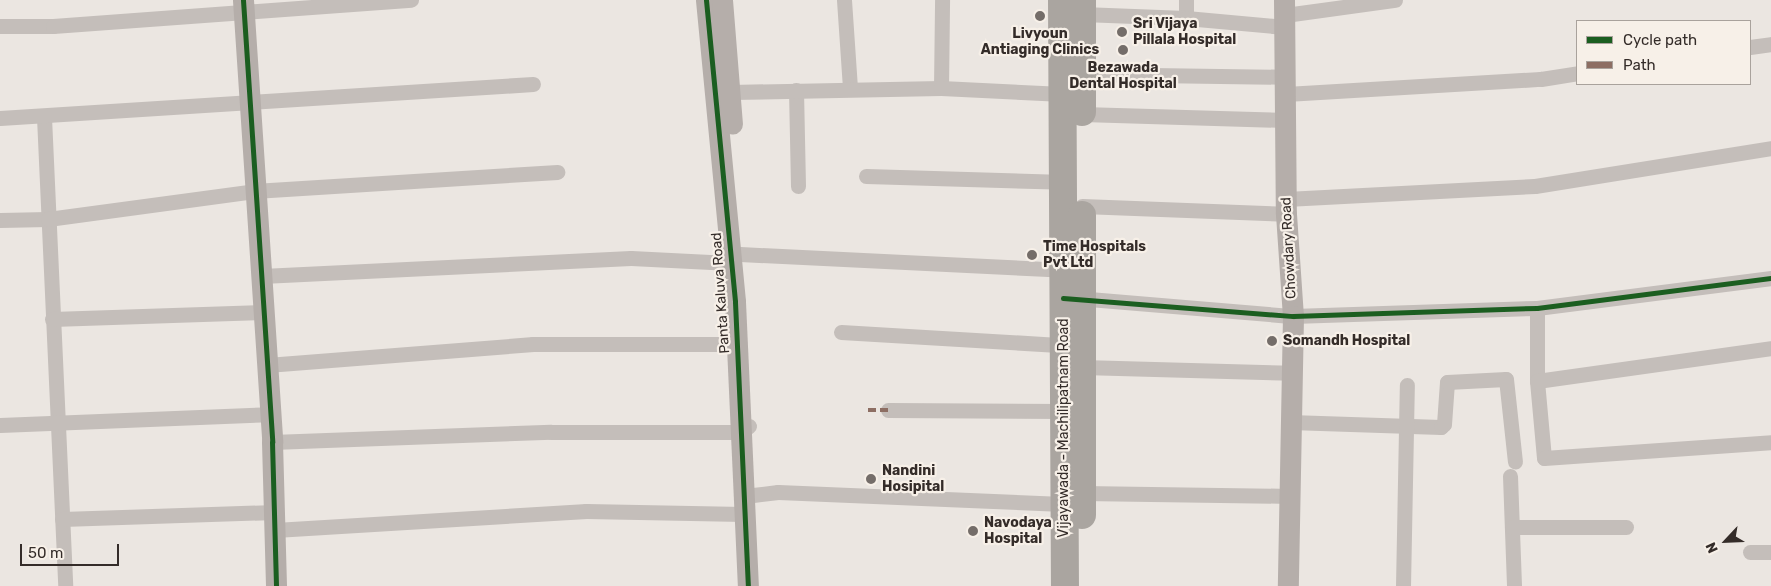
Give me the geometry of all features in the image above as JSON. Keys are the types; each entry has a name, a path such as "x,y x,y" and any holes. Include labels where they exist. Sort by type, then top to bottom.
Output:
{"highway":[{"name":"Vijayawada - Machilipatnam Road","path":"1072,270 1082,206 1082,74 1075,5"},
{"name":"Vijayawada - Machilipatnam Road","path":"1066,586 1082,367 1072,298 1072,270 1064,182 1062,94 1075,5"},
{"name":"Vijayawada - Machilipatnam Road","path":"1072,298 1063,345 1064,411 1081,586"}],"street":[{"path":"0,26 53,26 243,5 411,0"},
{"name":"Panta Kaluva Road","path":"706,0 735,259 745,429 743,514 748,586"},
{"name":"Panta Kaluva Road","path":"722,0 730,92 736,344 753,495 753,586"},
{"path":"844,0 850,89"},
{"path":"941,88 942,0"},
{"path":"1186,0 1186,18"},
{"path":"1075,5 1186,18 1285,14 1395,0"},
{"path":"243,5 272,442 276,586"},
{"name":"Chowdary Road","path":"1285,14 1286,206 1293,316 1288,496 1288,586"},
{"path":"1751,47 1771,44"},
{"path":"1082,74 1286,85 1541,79 1576,74"},
{"path":"0,118 44,117 533,84"},
{"path":"730,92 941,88 1062,94"},
{"path":"796,90 798,186"},
{"path":"1082,114 1287,120"},
{"path":"44,117 65,586"},
{"path":"1082,206 1286,206 1535,186 1771,148"},
{"path":"0,220 48,219 254,191 557,172"},
{"path":"866,176 1064,182"},
{"path":"262,276 632,258 735,259 1072,270"},
{"path":"1072,298 1293,316 1536,308 1771,278"},
{"path":"1536,308 1537,381 1544,458 1771,442"},
{"path":"52,319 264,312"},
{"path":"841,332 1063,345"},
{"path":"267,365 533,344 736,344"},
{"path":"1537,381 1771,348"},
{"path":"1082,367 1291,373"},
{"path":"1290,422 1443,426 1445,386 1449,380 1506,379 1512,469 1514,586"},
{"path":"1403,586 1407,385"},
{"path":"888,410 1064,411"},
{"path":"0,425 269,414"},
{"path":"272,442 551,432 745,429"},
{"path":"753,495 778,492 1073,499 1288,496"},
{"path":"62,519 275,521 586,511 743,514"},
{"path":"1512,528 1626,527"},
{"path":"1750,552 1771,552"}],"marked path":[{"path":"868,410 888,410"}],"cycle path":[{"path":"243,0 272,442 276,586"},
{"path":"706,0 735,302 748,586"},
{"path":"1063,298 1293,316 1537,308 1771,278"}],"place":[{"name":"Livyoun Antiaging Clinics","path":"1040,16"},
{"name":"Sri Vijaya Pillala Hospital","path":"1122,32"},
{"name":"Bezawada Dental Hospital","path":"1123,50"},
{"name":"Time Hospitals Pvt Ltd","path":"1032,255"},
{"name":"Somandh Hospital","path":"1272,341"},
{"name":"Nandini Hosipital","path":"871,479"},
{"name":"Navodaya Hospital","path":"973,531"}]}
